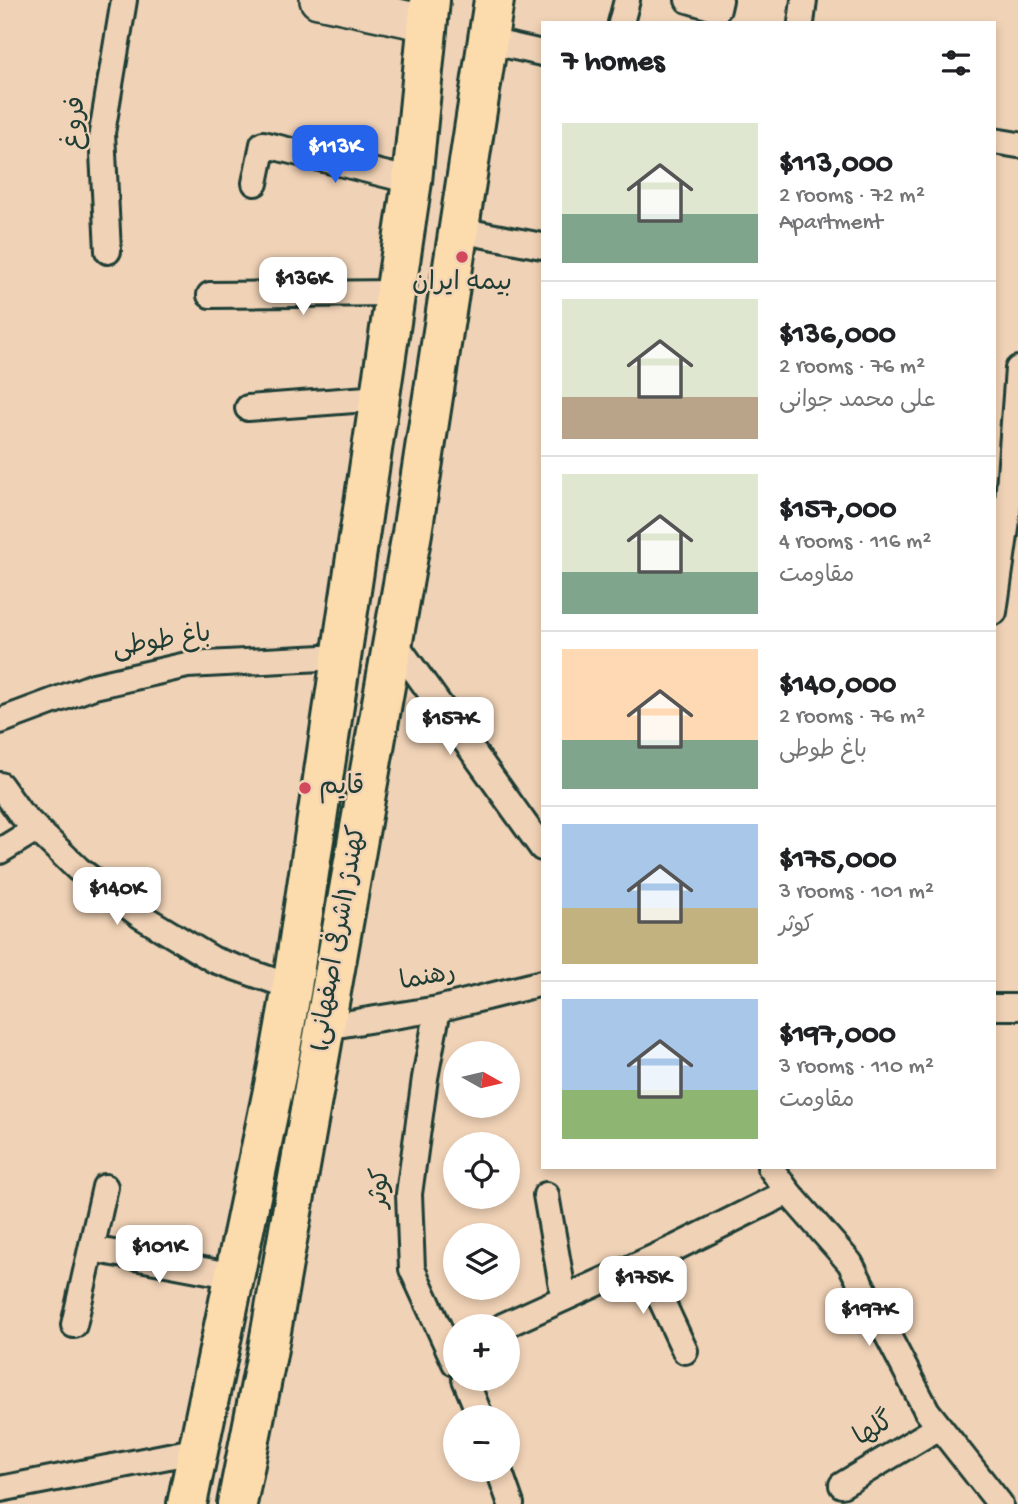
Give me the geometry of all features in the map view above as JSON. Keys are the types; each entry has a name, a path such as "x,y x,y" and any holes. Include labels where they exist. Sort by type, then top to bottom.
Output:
{"main road":[{"name":"کهندژ (اشرفی اصفهانی)","path":"237,1504 250,1448 412,533 494,0"},
{"name":"کهندژ (اشرفی اصفهانی)","path":"187,1504 277,1072 292,987 412,181 428,11"},
{"path":"277,1072 284,1092 283,1128 259,1274 280,1277"},
{"path":"214,1377 243,1385 220,1504"}],"street":[{"name":"فروغ","path":"108,251 102,133 124,0"},
{"path":"318,0 428,11"},
{"path":"622,21 627,0"},
{"path":"688,0 718,9 720,0"},
{"path":"801,21 804,0"},
{"path":"488,41 541,53"},
{"path":"996,141 1018,145"},
{"path":"255,183 263,144 412,181"},
{"path":"459,230 541,246"},
{"path":"210,295 395,293"},
{"path":"996,593 1006,528 1001,495 1017,404 1018,369"},
{"path":"248,408 380,398"},
{"path":"393,640 541,847"},
{"name":"باغ طوطی","path":"0,721 94,686 187,665 341,657"},
{"path":"0,785 20,813 78,869 141,916 214,960 292,987"},
{"path":"0,851 36,829"},
{"name":"رهنما","path":"325,1027 438,1009 541,983"},
{"path":"996,1007 1018,1007"},
{"name":"کوثر","path":"438,1009 425,1078 409,1194 412,1269 443,1336"},
{"path":"771,1169 850,1263 926,1411 1000,1504"},
{"path":"74,1325 105,1187"},
{"path":"520,1318 644,1263 788,1192"},
{"path":"546,1195 564,1298"},
{"path":"92,1249 235,1276"},
{"path":"644,1263 685,1351"},
{"name":"گلها","path":"842,1485 939,1427"},
{"path":"0,1489 199,1450"},
{"path":"503,1482 511,1504"}],"place":[{"name":"بیمه ایران","path":"462,257"},
{"name":"قایم","path":"305,788"}]}
